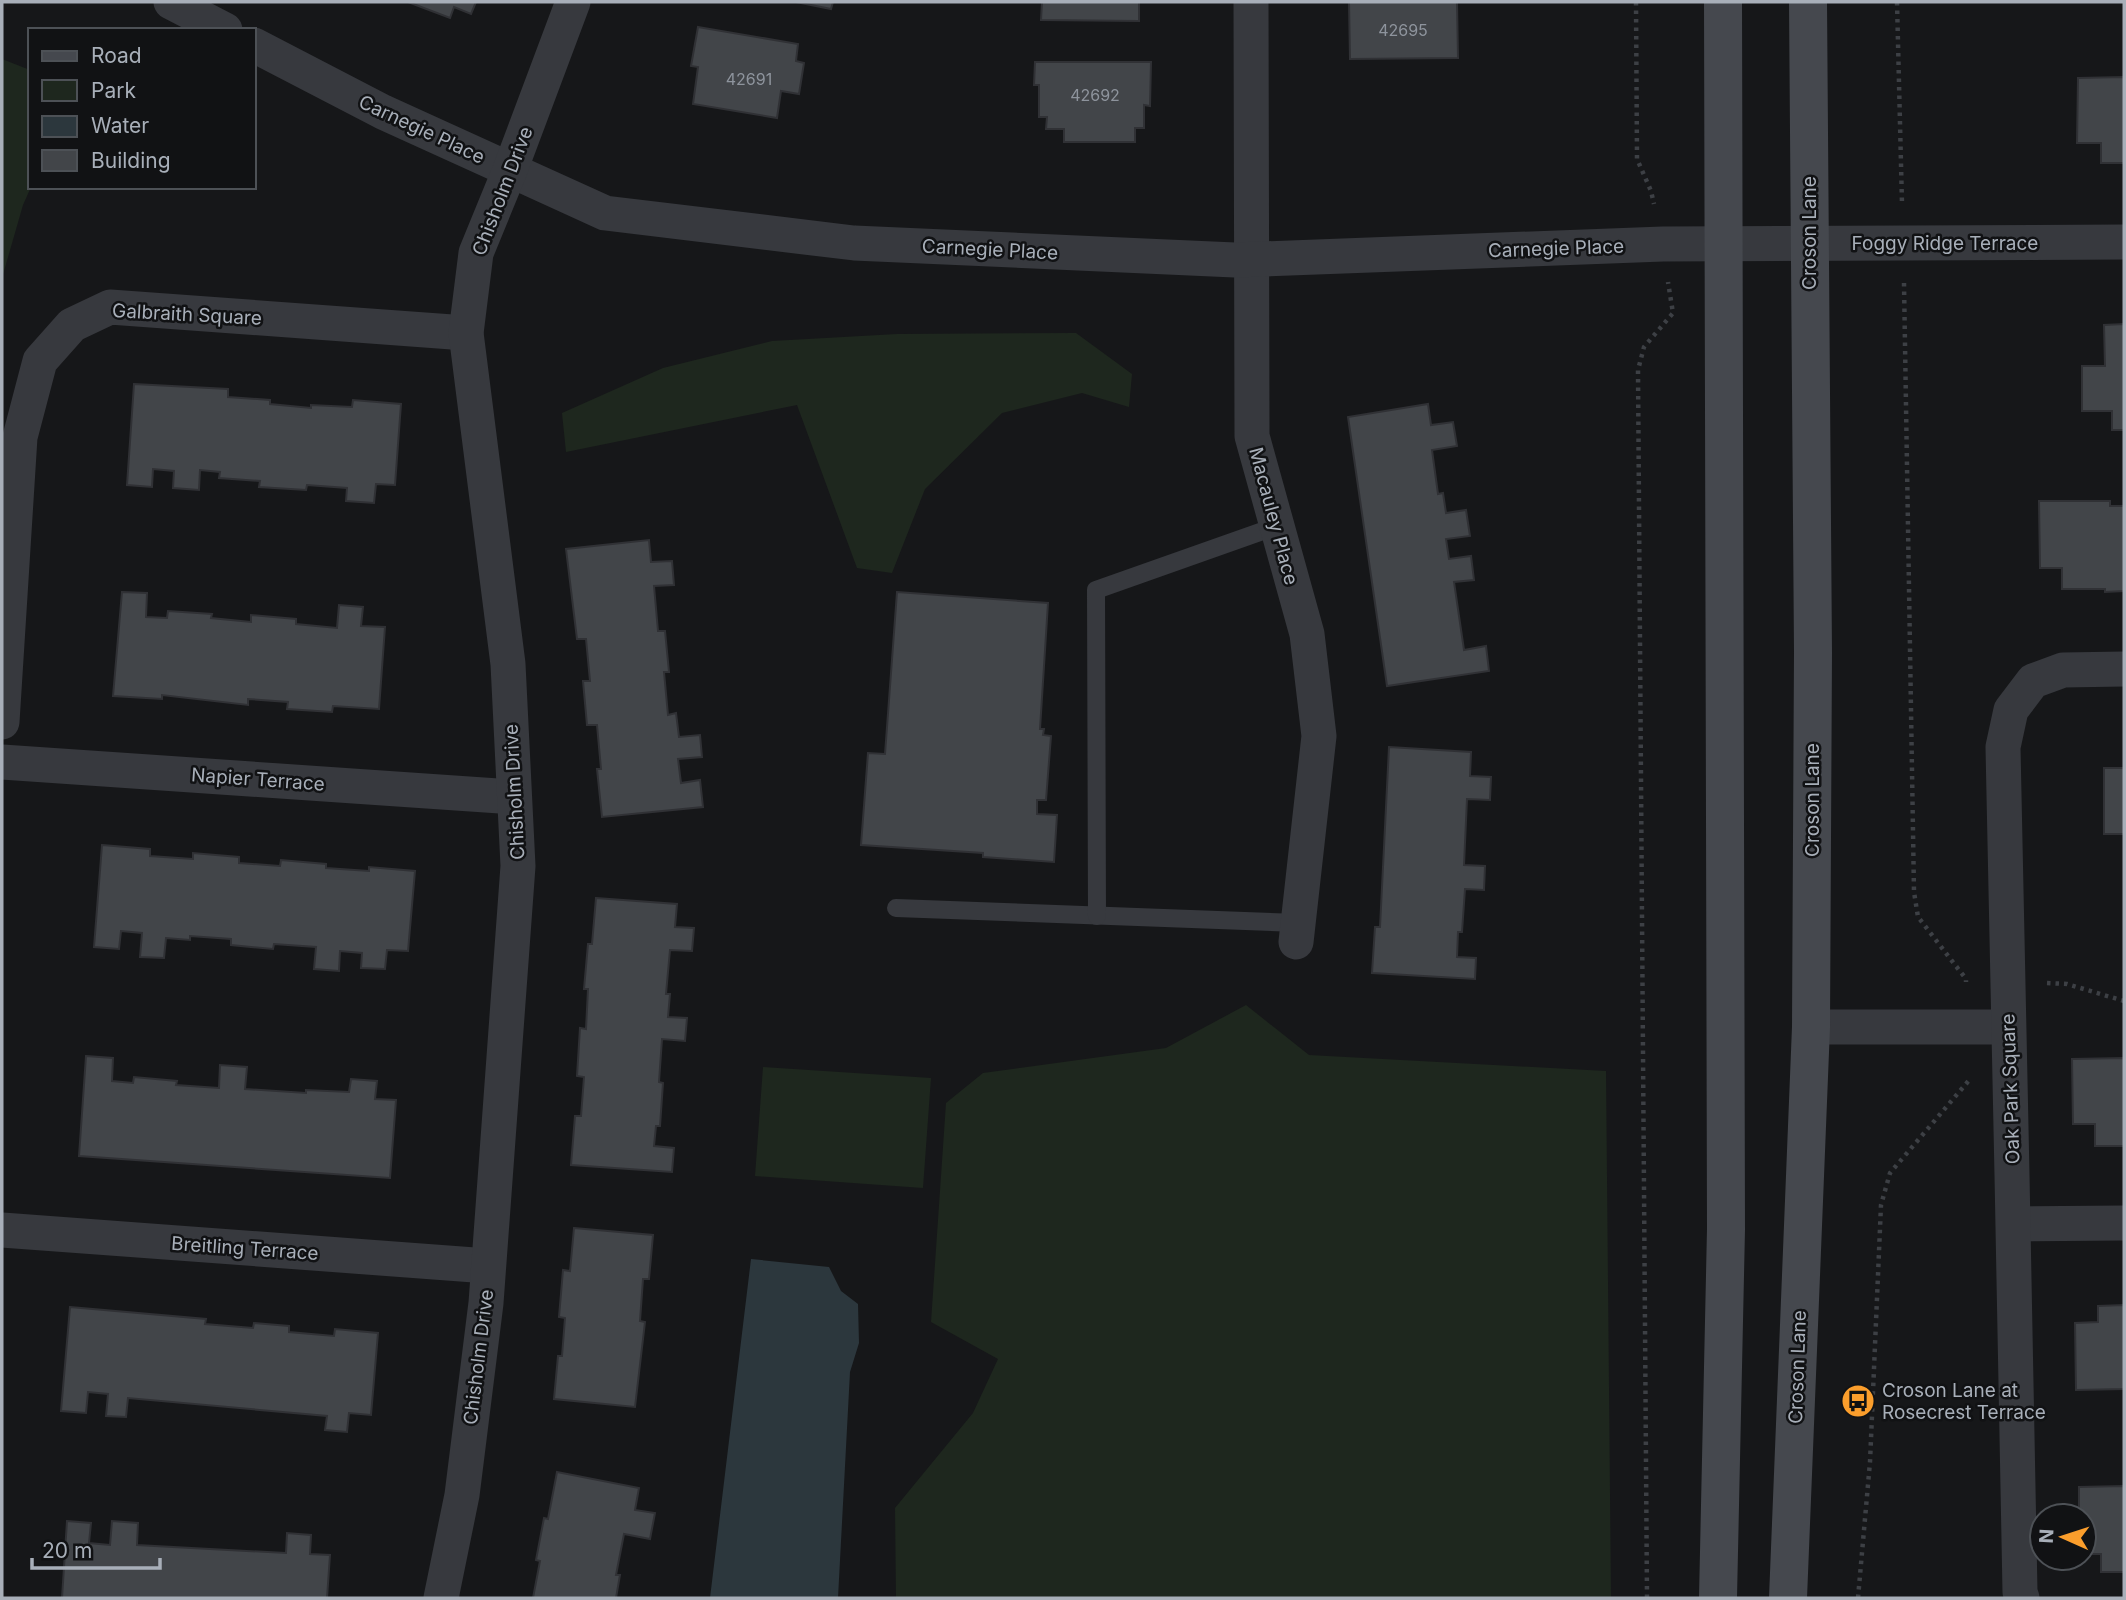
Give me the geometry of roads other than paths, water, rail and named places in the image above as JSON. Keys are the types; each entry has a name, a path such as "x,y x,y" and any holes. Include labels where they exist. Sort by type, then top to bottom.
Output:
{"main road":[{"path":"1718,1598 1726,1229 1723,2"},
{"name":"Croson Lane","path":"1788,1598 1811,1027 1812,638 1808,2"}],"street":[{"path":"171,2 221,28"},
{"name":"Chisholm Drive","path":"441,1598 462,1495 488,1266 518,866 508,664 466,333 476,253 573,2"},
{"name":"Macauley Place","path":"1251,2 1252,436 1307,634 1319,736 1297,933"},
{"name":"Carnegie Place","path":"256,46 383,112 605,213 854,243 1252,260 1662,244 1765,244"},
{"name":"Foggy Ridge Terrace","path":"1765,244 2124,242"},
{"name":"Galbraith Square","path":"2,722 20,437 40,361 72,325 110,307 466,333"},
{"name":"Oak Park Square","path":"2022,1598 2003,747 2011,710 2033,681 2063,670 2124,668"},
{"name":"Napier Terrace","path":"2,762 514,797"},
{"path":"1811,1027 2008,1027"},
{"path":"2015,1224 2124,1223"},
{"name":"Breitling Terrace","path":"2,1230 488,1266"}],"lane":[{"path":"1097,916 1096,590 1277,526"},
{"path":"896,908 1097,916 1297,933"}],"water":[{"path":"751,1259 829,1267 841,1291 858,1304 859,1343 850,1372 838,1598 710,1598"}],"place":[{"name":"Croson Lane at Rosecrest Terrace","path":"1858,1401"}]}
